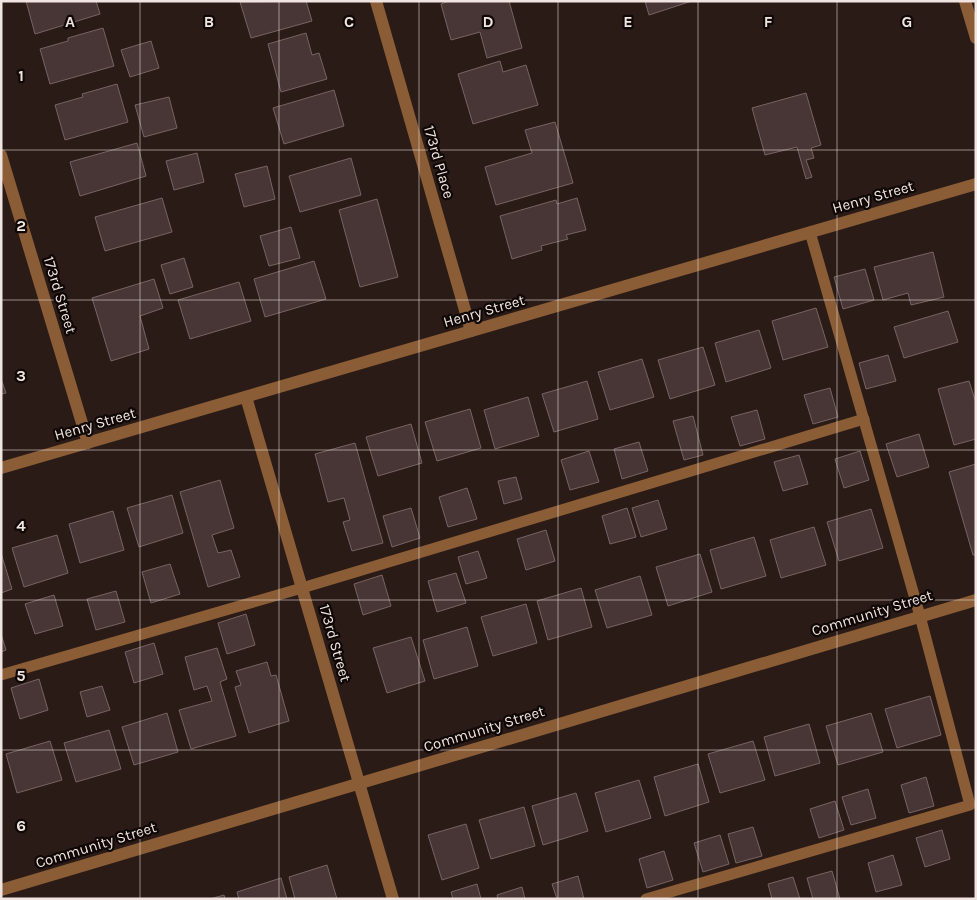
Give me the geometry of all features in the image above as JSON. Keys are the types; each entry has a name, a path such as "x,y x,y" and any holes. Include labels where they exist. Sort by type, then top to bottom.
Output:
{"street":[{"name":"173rd Place","path":"376,1 471,331"},
{"path":"965,1 976,38"},
{"name":"173rd Street","path":"1,156 88,443"},
{"name":"Henry Street","path":"1,468 976,184"},
{"name":"173rd Street","path":"246,397 393,899"},
{"name":"Community Street","path":"1,890 976,600"}],"lane":[{"path":"646,899 970,804 920,616 810,232"},
{"path":"1,675 302,588 864,419"}],"building":[{"path":"26,1 96,1 100,14 35,34"},
{"path":"306,1 312,21 251,38 240,2"},
{"path":"449,1 509,1 522,48 487,58 480,32 451,40 441,4"},
{"path":"645,1 692,1 649,15"},
{"path":"103,28 114,66 50,84 40,49 68,41 68,38"},
{"path":"306,33 312,55 319,53 327,79 281,92 268,44"},
{"path":"151,41 159,68 130,77 121,50"},
{"path":"500,61 503,72 526,65 538,105 473,124 458,74"},
{"path":"117,84 128,122 65,140 55,105 83,97 82,94"},
{"path":"334,90 344,126 284,144 273,108"},
{"path":"806,93 821,145 811,148 814,158 806,160 812,177 806,179 797,147 765,155 752,108"},
{"path":"169,97 177,128 144,137 135,105"},
{"path":"555,122 573,183 496,205 485,167 532,153 525,130"},
{"path":"137,143 146,176 80,196 70,162"},
{"path":"197,153 204,182 174,190 166,161"},
{"path":"351,158 361,195 300,212 289,176"},
{"path":"267,166 275,199 244,207 235,174"},
{"path":"162,198 172,232 105,251 95,217"},
{"path":"577,198 586,230 566,235 568,239 541,246 542,250 512,259 500,216 556,200 557,204"},
{"path":"377,199 398,277 360,287 339,210"},
{"path":"291,227 300,258 269,266 260,236"},
{"path":"933,252 944,297 911,305 908,293 883,300 874,267"},
{"path":"184,258 193,287 170,294 161,265"},
{"path":"314,261 326,299 265,317 254,279"},
{"path":"865,269 874,300 843,309 834,277"},
{"path":"154,279 163,308 140,316 149,349 111,361 92,298"},
{"path":"239,282 251,321 190,339 178,300"},
{"path":"816,308 828,347 783,360 772,321"},
{"path":"948,311 958,342 904,358 894,327"},
{"path":"759,330 771,368 726,382 715,343"},
{"path":"703,347 715,385 670,399 658,360"},
{"path":"888,355 896,381 866,389 859,363"},
{"path":"642,359 654,397 610,410 598,372"},
{"path":"1,379 6,393 1,394"},
{"path":"587,381 598,419 554,432 542,394"},
{"path":"969,381 976,403 976,439 954,445 938,389"},
{"path":"830,388 838,417 813,424 804,395"},
{"path":"528,397 539,436 495,449 484,410"},
{"path":"470,409 481,448 437,461 425,422"},
{"path":"757,410 765,439 740,446 731,417"},
{"path":"693,416 703,455 684,460 673,421"},
{"path":"411,424 422,463 378,476 366,437"},
{"path":"919,434 929,467 897,477 886,444"},
{"path":"639,442 648,471 622,479 614,449"},
{"path":"355,443 383,543 352,551 343,522 350,520 344,498 328,502 315,454"},
{"path":"589,451 599,482 570,490 561,460"},
{"path":"860,451 869,480 844,488 835,459"},
{"path":"799,455 808,484 783,491 774,462"},
{"path":"976,464 976,555 973,555 949,472"},
{"path":"516,477 522,499 504,504 498,481"},
{"path":"220,480 234,528 212,535 218,553 231,550 240,577 208,587 180,492"},
{"path":"467,488 477,519 448,527 439,497"},
{"path":"172,495 183,533 139,547 127,508"},
{"path":"658,500 667,529 641,537 632,508"},
{"path":"411,508 420,538 392,547 383,516"},
{"path":"627,508 636,537 610,544 602,516"},
{"path":"871,509 883,548 839,561 827,522"},
{"path":"113,511 124,550 80,563 69,524"},
{"path":"814,527 826,565 781,578 770,540"},
{"path":"546,530 555,561 526,570 517,539"},
{"path":"57,535 68,573 24,587 12,548"},
{"path":"754,537 766,576 721,589 710,550"},
{"path":"478,551 487,578 466,584 458,557"},
{"path":"1,553 12,589 1,593"},
{"path":"700,554 712,592 668,606 656,567"},
{"path":"170,564 180,594 151,603 142,572"},
{"path":"456,573 466,603 437,612 428,581"},
{"path":"382,575 391,606 363,615 354,584"},
{"path":"640,576 652,615 607,628 595,590"},
{"path":"581,588 592,627 548,640 537,601"},
{"path":"116,591 125,622 96,630 87,599"},
{"path":"54,595 63,626 35,634 25,604"},
{"path":"526,604 537,643 493,656 481,617"},
{"path":"246,614 255,645 227,654 218,623"},
{"path":"467,627 478,666 434,679 423,640"},
{"path":"1,634 6,650 1,652"},
{"path":"411,637 425,681 387,693 373,648"},
{"path":"154,643 163,674 134,683 125,652"},
{"path":"217,648 227,679 220,682 236,736 191,749 179,710 212,701 207,686 194,690 185,657"},
{"path":"267,662 271,676 276,675 289,721 249,733 235,687 241,685 236,671"},
{"path":"39,679 48,710 20,719 11,688"},
{"path":"102,686 110,710 87,717 80,692"},
{"path":"930,696 941,735 897,748 885,709"},
{"path":"167,713 178,752 134,765 122,727"},
{"path":"871,713 883,752 838,765 826,726"},
{"path":"809,724 820,763 775,776 764,737"},
{"path":"109,730 121,769 76,782 64,743"},
{"path":"50,741 62,780 17,793 6,754"},
{"path":"753,741 765,780 720,793 708,754"},
{"path":"698,764 709,802 665,816 654,777"},
{"path":"926,777 934,806 909,813 901,785"},
{"path":"639,780 651,818 606,832 595,793"},
{"path":"868,789 876,818 851,825 842,797"},
{"path":"576,793 588,831 543,845 532,806"},
{"path":"835,801 844,830 819,838 810,809"},
{"path":"524,807 535,846 491,859 479,820"},
{"path":"466,824 479,868 442,880 428,835"},
{"path":"753,827 762,856 736,863 728,834"},
{"path":"942,830 950,859 925,867 916,838"},
{"path":"720,835 729,864 703,872 694,843"},
{"path":"664,851 673,880 647,888 639,859"},
{"path":"893,855 902,885 876,892 868,863"},
{"path":"327,865 337,899 295,899 289,877"},
{"path":"832,871 840,899 813,899 807,878"},
{"path":"578,876 584,899 557,899 552,884"},
{"path":"793,877 800,899 772,899 768,884"},
{"path":"281,878 287,899 239,899 237,892"},
{"path":"477,884 481,899 453,899 451,892"},
{"path":"522,887 525,899 498,899 497,895"},
{"path":"224,895 225,899 210,899"}]}
